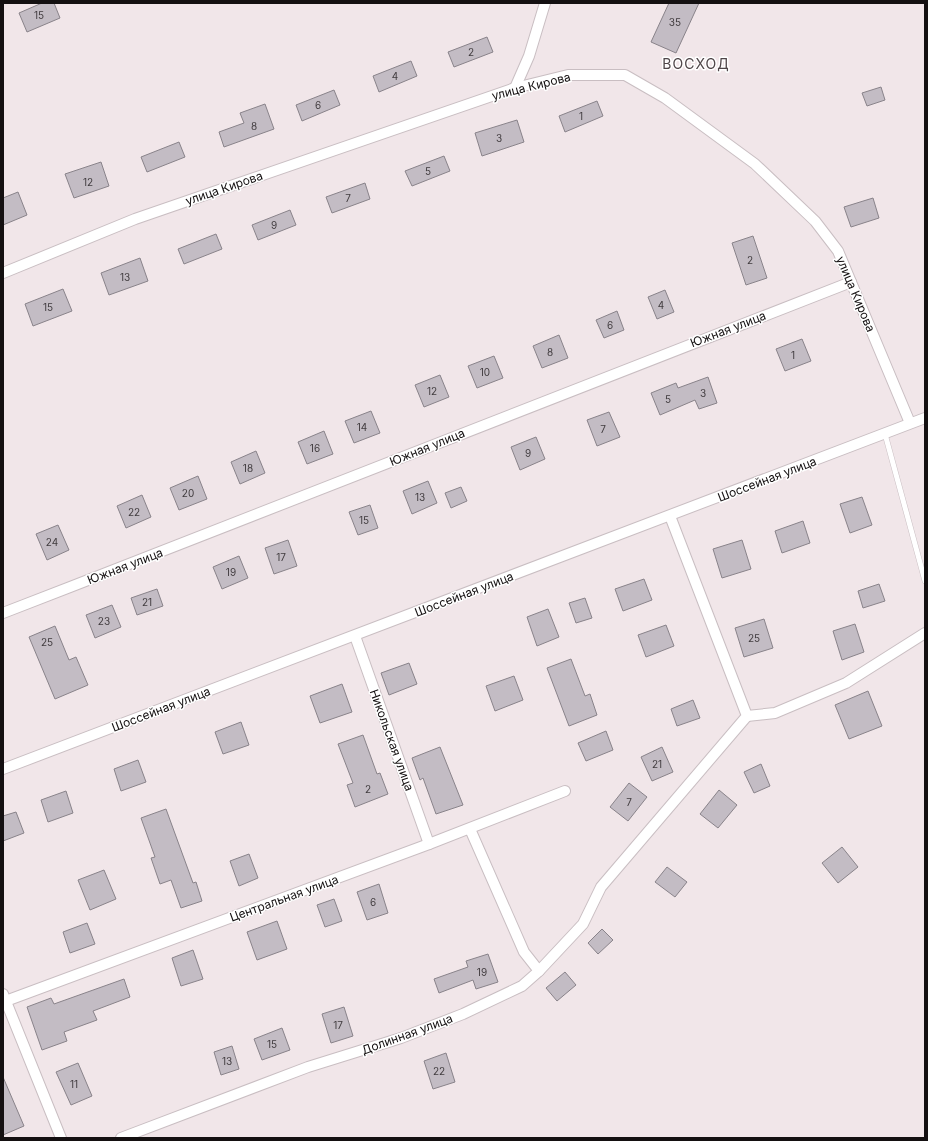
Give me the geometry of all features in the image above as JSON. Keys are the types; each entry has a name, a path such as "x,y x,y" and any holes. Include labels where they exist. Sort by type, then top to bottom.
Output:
{"street":[{"path":"515,88 530,56 545,3"},
{"name":"улица Кирова","path":"3,274 134,219 515,88 568,75 625,75 646,86 756,164 815,221 838,251 910,424"},
{"name":"Южная улица","path":"3,613 208,534 672,350 850,282"},
{"name":"Шоссейная улица","path":"3,769 925,418"},
{"path":"670,516 747,716 774,713 846,683 925,633"},
{"name":"Никольская улица","path":"355,636 429,844"},
{"name":"Долинная улица","path":"121,1138 308,1067 401,1038 463,1014 522,986 539,971 583,924 601,887 747,716"},
{"name":"Центральная улица","path":"4,999 470,829 564,791"},
{"path":"470,829 524,952 539,971"},
{"path":"4,999 61,1138"}],"lane":[{"path":"885,434 925,581"}],"building":[{"path":"42,3 54,3 60,18 27,32 19,13"},
{"path":"669,3 699,3 676,53 651,42"},
{"path":"487,37 493,52 454,67 448,52"},
{"path":"411,61 417,76 379,92 373,76"},
{"path":"881,87 885,100 867,106 862,93"},
{"path":"334,90 340,105 302,121 296,105"},
{"path":"597,101 603,116 565,132 559,116"},
{"path":"265,104 274,129 224,147 219,132 244,123 240,113"},
{"path":"517,120 524,142 482,156 475,133"},
{"path":"179,142 185,157 147,172 141,157"},
{"path":"444,156 450,171 412,186 405,171"},
{"path":"101,162 109,186 74,198 65,174"},
{"path":"365,183 370,199 332,213 326,197"},
{"path":"18,192 27,215 3,225 3,198"},
{"path":"873,198 879,218 851,227 844,207"},
{"path":"290,210 296,225 258,240 252,225"},
{"path":"216,234 222,249 184,264 178,249"},
{"path":"753,236 767,278 746,285 732,243"},
{"path":"140,258 148,281 109,295 101,273"},
{"path":"63,289 72,311 33,326 25,304"},
{"path":"665,290 674,312 657,319 648,297"},
{"path":"617,311 624,330 604,338 596,320"},
{"path":"559,335 568,358 542,368 533,346"},
{"path":"802,339 811,361 785,371 776,349"},
{"path":"494,356 503,378 477,388 468,366"},
{"path":"440,375 449,397 424,407 415,385"},
{"path":"708,377 717,403 699,409 695,400 660,415 651,393 676,383 678,388"},
{"path":"371,411 380,433 354,443 345,421"},
{"path":"609,412 620,437 597,446 587,420"},
{"path":"324,431 333,454 307,464 298,442"},
{"path":"536,437 545,459 520,470 511,447"},
{"path":"256,451 265,473 240,484 231,462"},
{"path":"198,476 207,499 179,510 170,488"},
{"path":"428,481 437,503 412,514 403,491"},
{"path":"461,487 467,501 451,508 445,493"},
{"path":"142,495 151,517 126,528 117,506"},
{"path":"862,497 872,525 850,533 840,504"},
{"path":"370,505 378,528 358,535 349,512"},
{"path":"803,521 810,543 782,553 775,531"},
{"path":"58,525 69,550 47,560 36,534"},
{"path":"288,540 297,566 274,574 265,548"},
{"path":"742,540 751,569 722,578 713,549"},
{"path":"239,556 248,578 222,589 213,567"},
{"path":"644,579 652,600 623,611 615,589"},
{"path":"879,584 885,601 863,608 858,591"},
{"path":"157,589 163,606 137,615 131,598"},
{"path":"585,598 592,618 576,623 569,603"},
{"path":"112,605 121,627 95,638 86,615"},
{"path":"548,609 559,637 537,646 527,617"},
{"path":"764,619 773,648 744,657 735,628"},
{"path":"855,624 864,652 842,660 833,631"},
{"path":"666,625 674,646 646,657 638,635"},
{"path":"55,626 69,660 76,657 88,685 55,699 29,637"},
{"path":"571,659 585,696 590,694 597,715 569,726 547,668"},
{"path":"409,663 417,684 389,695 381,673"},
{"path":"514,676 523,700 495,711 486,686"},
{"path":"342,684 352,712 320,723 310,696"},
{"path":"868,691 882,726 849,739 835,705"},
{"path":"693,700 700,718 677,726 671,709"},
{"path":"241,722 249,745 223,754 215,732"},
{"path":"606,731 613,750 586,761 578,743"},
{"path":"363,735 377,774 380,773 388,794 355,807 347,785 353,783 338,744"},
{"path":"440,747 463,805 436,814 423,778 420,780 412,758"},
{"path":"662,747 673,772 652,781 641,757"},
{"path":"138,760 146,782 121,791 114,769"},
{"path":"761,764 770,786 754,793 744,772"},
{"path":"629,783 647,797 628,821 610,807"},
{"path":"719,790 737,805 718,828 700,814"},
{"path":"66,791 73,813 48,822 41,800"},
{"path":"166,809 193,883 196,882 202,901 181,908 171,880 160,884 151,858 155,857 141,818"},
{"path":"16,812 24,833 3,841 3,816"},
{"path":"842,847 858,867 838,883 822,863"},
{"path":"249,854 258,878 239,886 230,861"},
{"path":"667,867 687,882 675,897 655,882"},
{"path":"104,870 116,899 90,910 78,880"},
{"path":"379,884 388,913 367,920 357,892"},
{"path":"334,899 342,921 325,927 317,905"},
{"path":"277,921 287,949 257,960 247,932"},
{"path":"87,923 95,944 70,953 63,932"},
{"path":"602,929 613,940 598,954 588,943"},
{"path":"193,950 203,979 181,986 172,958"},
{"path":"488,954 498,982 476,989 473,980 439,993 434,979 468,967 466,961"},
{"path":"565,972 576,985 557,1001 546,988"},
{"path":"124,979 130,997 93,1011 97,1020 64,1032 67,1041 42,1050 27,1007 51,998 54,1004"},
{"path":"344,1007 353,1036 331,1043 322,1014"},
{"path":"282,1028 290,1050 262,1060 254,1039"},
{"path":"232,1046 239,1069 221,1075 214,1052"},
{"path":"446,1053 455,1082 433,1089 424,1061"},
{"path":"78,1063 92,1096 71,1105 56,1072"},
{"path":"3,1077 24,1126 3,1135"}],"district":[{"name":"ВОСХОД","path":"696,63"}]}
